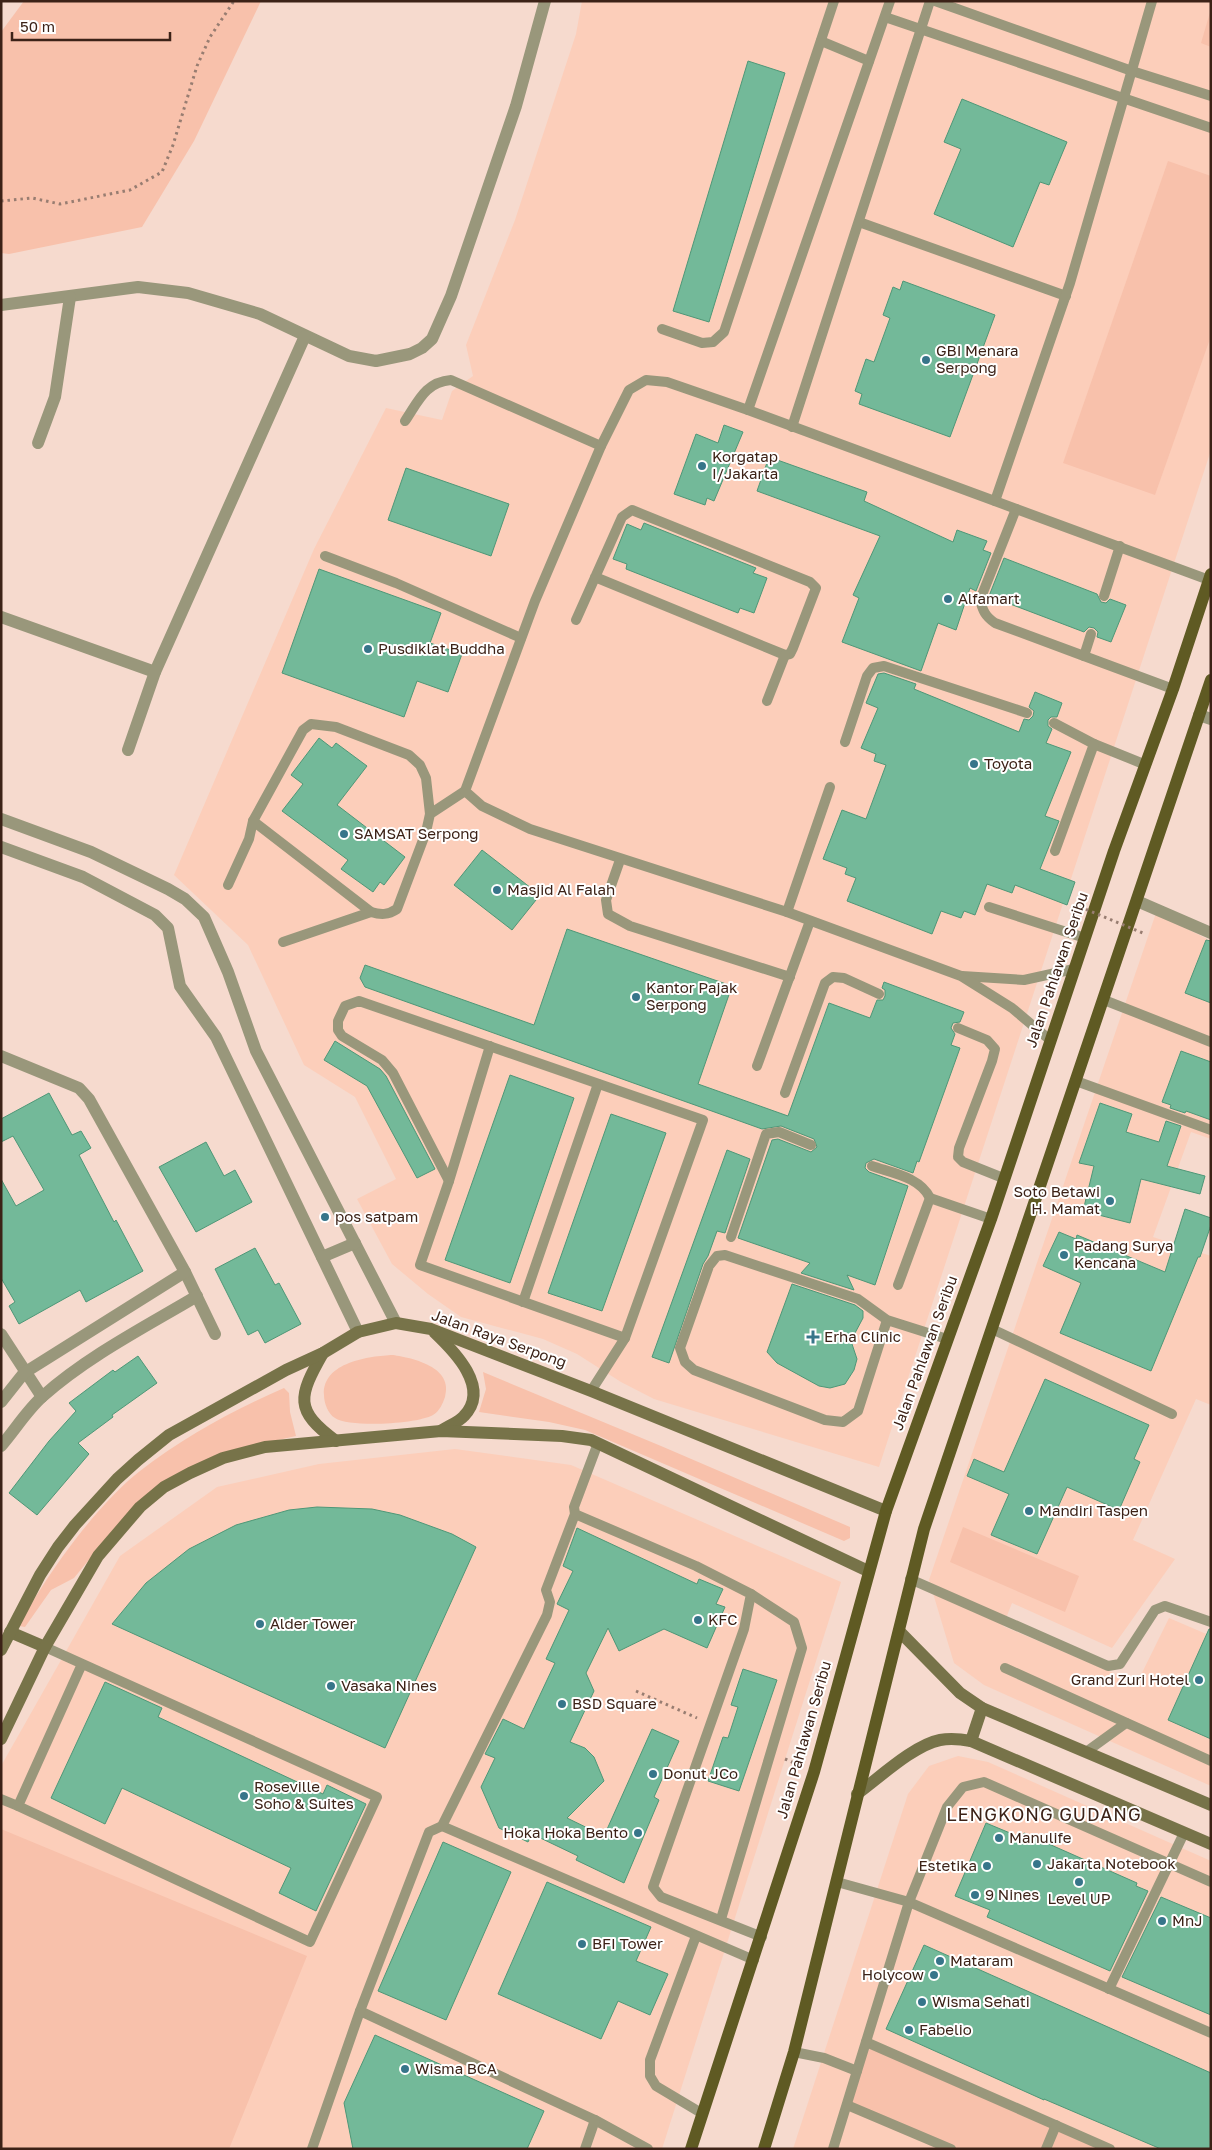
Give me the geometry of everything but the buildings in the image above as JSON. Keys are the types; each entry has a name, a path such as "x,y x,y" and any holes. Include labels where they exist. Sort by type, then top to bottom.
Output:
{"main road":[{"name":"Jalan Pahlawan Seribu","path":"691,2149 762,1937 814,1772 886,1511 991,1219 1003,1178 1074,969 1173,689 1210,577"},
{"path":"764,2149 794,2052 899,1631 910,1578 924,1529 1137,901 1205,717 1211,680"},
{"name":"Jalan Raya Serpong","path":"1,1650 58,1547 75,1525 138,1460 169,1435 286,1370 323,1353 358,1332 396,1323 431,1330 591,1391 886,1511"},
{"path":"431,1330 463,1363 471,1380 472,1390 470,1408 464,1417 441,1431"},
{"path":"323,1353 307,1386 304,1402 307,1417 336,1441"},
{"path":"1,1740 45,1647 98,1556 140,1507 164,1487 223,1458 265,1446 441,1431 562,1436 598,1444 868,1571"},
{"path":"899,1631 960,1693 982,1708 1211,1805"},
{"path":"10,1632 45,1647"},
{"path":"971,1741 982,1708"},
{"path":"857,1794 922,1747 938,1740 955,1738 971,1741 1211,1844"}],"street":[{"path":"1,305 70,297 138,286 188,293 260,314 349,356 376,361 410,354 422,348 432,339 451,296 516,106 545,1"},
{"path":"38,443 55,397 70,297"},
{"path":"128,750 155,672 305,336"},
{"path":"1,617 155,672"},
{"path":"1,819 91,852 168,889 185,899 204,917 225,963 256,1051 396,1323"},
{"path":"1,847 83,877 155,915 164,922 172,941 180,986 216,1037 358,1332"},
{"path":"1137,901 1211,933"},
{"path":"1,1056 79,1088 89,1099 185,1272 215,1334"},
{"path":"322,1257 355,1243"},
{"path":"1,1402 24,1373 185,1272"},
{"path":"1,1446 42,1397 102,1353 197,1296"},
{"path":"1,1334 24,1373 42,1397"}],"lane":[{"path":"662,330 702,344 713,342 724,332 834,1"},
{"path":"748,410 890,1"},
{"path":"792,427 923,29 930,1"},
{"path":"935,1 1132,71 1211,96"},
{"path":"995,501 1066,296 1152,1"},
{"path":"884,16 1211,128"},
{"path":"821,41 869,60"},
{"path":"859,222 1066,296"},
{"path":"405,422 426,390 437,381 451,380 601,446"},
{"path":"430,814 465,790 521,638 601,446 629,390 646,380 667,382 748,410 1016,510 1210,577"},
{"path":"576,620 595,577 622,517 632,510 810,582 816,588 793,648 790,654 785,655 595,577"},
{"path":"1016,510 980,600 986,617 1173,689"},
{"path":"1104,596 1120,546"},
{"path":"325,556 396,582 521,638"},
{"path":"1084,656 1091,634"},
{"path":"767,701 785,655"},
{"path":"845,742 867,676 873,668 884,666 1027,713"},
{"path":"1054,723 1094,744 1146,765"},
{"path":"228,886 249,839 253,821 303,730 312,724 336,727 410,756 420,764 426,778 430,814 426,832 397,909 383,915 371,912 253,821"},
{"path":"1055,851 1094,744"},
{"path":"787,912 830,786"},
{"path":"465,790 482,806 530,829 620,860 787,912 961,976 1012,1008 1050,1040"},
{"path":"620,860 606,900 608,914 630,926 790,977"},
{"path":"989,907 1085,938"},
{"path":"283,942 371,912"},
{"path":"757,1066 790,977 816,923"},
{"path":"961,976 1024,980 1074,969"},
{"path":"786,1093 825,983 832,977 844,978 879,994"},
{"path":"1104,1000 1211,1042"},
{"path":"449,1181 393,1073 382,1060 342,1036 338,1030 338,1021 345,1006 359,1001 703,1120 625,1338 591,1391"},
{"path":"958,1028 987,1040 995,1049 959,1148 958,1156 963,1162 1003,1178"},
{"path":"490,1046 449,1181 420,1265 625,1338"},
{"path":"1076,1081 1211,1130"},
{"path":"523,1302 598,1084"},
{"path":"731,1237 766,1134 779,1132 811,1145"},
{"path":"872,1166 908,1178 925,1189 930,1198 991,1219"},
{"path":"898,1285 930,1198"},
{"path":"887,1320 858,1411 843,1422 826,1420 694,1370 685,1362 680,1348 709,1266 717,1256 725,1255 858,1299 887,1320 947,1339"},
{"path":"992,1329 1172,1414"},
{"path":"312,2149 360,2011 429,1832 442,1826 547,1614 550,1602 546,1590 575,1514 574,1507 598,1444"},
{"path":"575,1514 696,1566 751,1594 794,1622 802,1648 721,1919"},
{"path":"910,1578 1108,1666 1120,1664 1155,1610 1165,1606 1171,1607 1211,1622"},
{"path":"751,1594 744,1629 653,1887 661,1897 721,1919 762,1937"},
{"path":"1,1799 310,1942 377,1797 45,1647"},
{"path":"18,1806 82,1664"},
{"path":"1005,1668 1211,1761"},
{"path":"1086,1752 1126,1723"},
{"path":"833,2149 909,1902 947,1807 962,1787 984,1782 1211,1882"},
{"path":"442,1826 754,1960"},
{"path":"1109,1989 1184,1833"},
{"path":"836,1882 909,1902 1211,2033"},
{"path":"696,1936 650,2060 650,2076 656,2086 703,2114"},
{"path":"360,2011 595,2120 636,2146 648,2149"},
{"path":"866,2042 1110,2149"},
{"path":"794,2052 824,2058 857,2071"},
{"path":"846,2105 950,2149"},
{"path":"585,2149 595,2120"},
{"path":"1046,2149 1056,2125"}],"path":[{"path":"1,201 32,198 60,204 130,190 162,172 173,145 196,66 210,37 234,1"},
{"path":"1080,907 1143,932"},
{"path":"636,1691 710,1725"}],"shaded area":[{"path":"24,1 261,1 194,141 142,227 9,254 1,253 1,32"},
{"path":"582,1 1211,1 1211,450 879,1467 654,1399 621,1382 577,1354 543,1339 461,1317 428,1294 392,1264 357,1199 396,1179 355,1097 304,1065 248,945 174,875 314,549 386,408 442,420 452,391 473,376 466,345 515,220 576,34"},
{"path":"1211,9 1211,47 1201,43"},
{"path":"1168,161 1211,176 1211,336 1155,495 1063,463"},
{"path":"1156,913 1211,941 1211,1139 1191,1132 1153,1237 1211,1256 1211,1405 1196,1399 1133,1540 1175,1559 1112,1648 1012,1603 1003,1626 1137,1683 1169,1618 1211,1636 1211,1786 984,1685 954,1663 929,1580"},
{"path":"393,1355 421,1362 438,1371 446,1387 445,1397 437,1412 413,1421 384,1424 343,1421 330,1414 324,1395 325,1384 331,1375 339,1368 361,1359"},
{"path":"483,1372 850,1527 850,1538 844,1541 585,1430 549,1422 479,1412 486,1389"},
{"path":"284,1388 289,1393 290,1412 296,1436 229,1451 121,1521 74,1578 51,1590 25,1627 19,1626 42,1586 73,1543 106,1502 123,1485 191,1436 246,1405"},
{"path":"455,1449 571,1465 841,1582 662,2149 1,2149 1,1766 120,1556 217,1487 319,1464"},
{"path":"963,1527 1079,1576 1065,1612 950,1562"},
{"path":"958,1756 988,1762 1211,1861 1211,2149 793,2149 908,1794 929,1766"},
{"path":"1,1829 307,1956 229,2149 1,2149"},
{"path":"866,2042 1110,2149 951,2149 847,2105"}],"place":[{"name":"GBI Menara Serpong","path":"926,360"},
{"name":"Korgatap I/Jakarta","path":"702,466"},
{"name":"Alfamart","path":"948,599"},
{"name":"Pusdiklat Buddha","path":"368,649"},
{"name":"Toyota","path":"974,764"},
{"name":"SAMSAT Serpong","path":"344,834"},
{"name":"Masjid Al Falah","path":"497,890"},
{"name":"Kantor Pajak Serpong","path":"636,997"},
{"name":"Soto Betawi H. Mamat","path":"1110,1201"},
{"name":"pos satpam","path":"325,1217"},
{"name":"Padang Surya Kencana","path":"1064,1255"},
{"name":"Erha Clinic","path":"813,1337"},
{"name":"Mandiri Taspen","path":"1029,1511"},
{"name":"KFC","path":"698,1620"},
{"name":"Alder Tower","path":"260,1624"},
{"name":"Grand Zuri Hotel","path":"1199,1680"},
{"name":"Vasaka Nines","path":"331,1686"},
{"name":"BSD Square","path":"562,1704"},
{"name":"Donut JCo","path":"653,1774"},
{"name":"Roseville Soho & Suites","path":"244,1796"},
{"name":"Hoka Hoka Bento","path":"638,1833"},
{"name":"Manulife","path":"999,1838"},
{"name":"Jakarta Notebook","path":"1037,1864"},
{"name":"Estetika","path":"987,1866"},
{"name":"Level UP","path":"1079,1882"},
{"name":"9 Nines","path":"975,1895"},
{"name":"MnJ","path":"1162,1921"},
{"name":"BFI Tower","path":"582,1944"},
{"name":"Mataram","path":"940,1961"},
{"name":"Holycow","path":"934,1975"},
{"name":"Wisma Sehati","path":"922,2002"},
{"name":"Fabelio","path":"909,2030"},
{"name":"Wisma BCA","path":"405,2069"}],"district":[{"name":"LENGKONG GUDANG","path":"1044,1815"}]}
